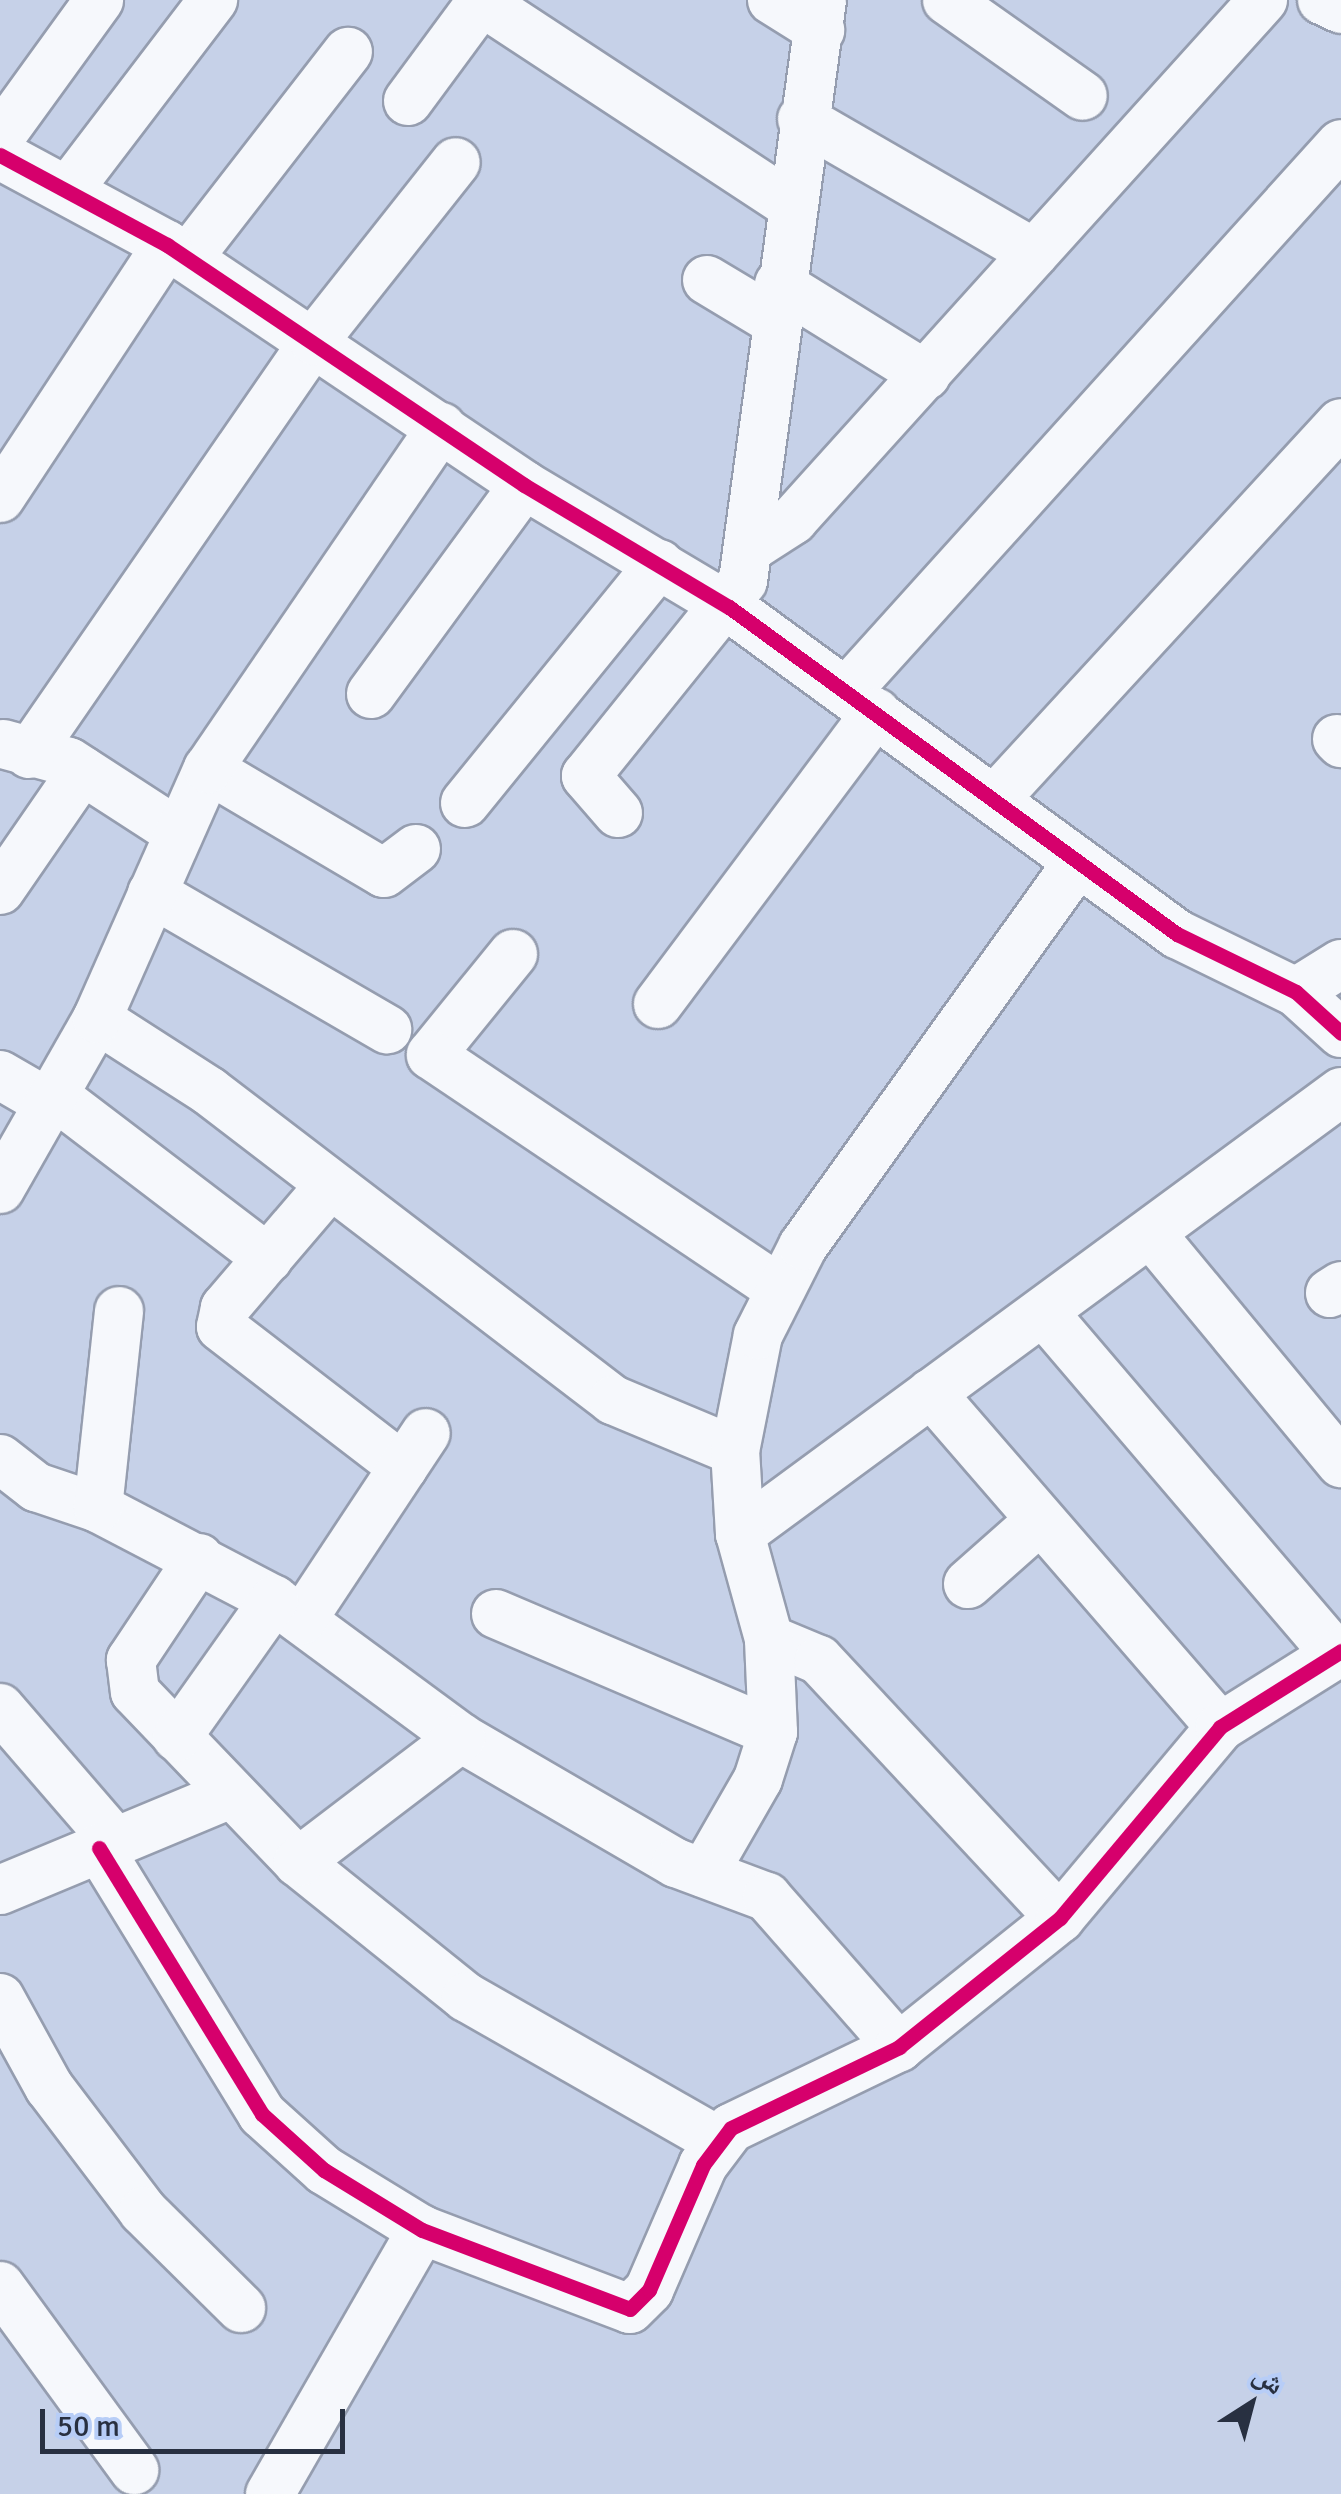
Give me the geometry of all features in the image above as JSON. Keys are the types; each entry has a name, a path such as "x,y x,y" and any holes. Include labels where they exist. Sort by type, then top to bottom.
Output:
{"street":[{"path":"100,0 1,154 178,252 524,485 729,607 1177,934 1296,992 1341,1033"},
{"path":"69,189 213,0"},
{"path":"618,813 586,776 729,607 751,547 776,301 821,15 772,0"},
{"path":"947,0 1083,96"},
{"path":"751,547 793,520 1263,0"},
{"path":"1322,0 1341,9"},
{"path":"408,101 480,1 790,204"},
{"path":"0,498 178,252 348,52"},
{"path":"802,119 1034,253"},
{"path":"658,1004 861,702 1341,144"},
{"path":"178,832 82,770 14,748 314,341 456,162"},
{"path":"706,280 776,301 926,375"},
{"path":"994,800 1341,423"},
{"path":"0,1189 97,1019 208,769 441,427"},
{"path":"371,694 524,485"},
{"path":"465,803 659,564"},
{"path":"208,769 388,875 416,849"},
{"path":"0,890 82,770"},
{"path":"704,1872 758,1779 773,1732 769,1639 740,1534 735,1452 744,1385 778,1288 1078,862"},
{"path":"152,893 387,1030"},
{"path":"513,954 431,1055 778,1288"},
{"path":"1296,992 1341,964"},
{"path":"97,1019 330,1185 612,1400 735,1452"},
{"path":"0,1075 53,1100 268,1258"},
{"path":"740,1534 931,1392 1153,1236 1341,1092"},
{"path":"177,1737 288,1610 415,1450 221,1328 225,1308 330,1185"},
{"path":"1153,1236 1341,1463"},
{"path":"98,1508 119,1311"},
{"path":"0,1708 107,1844 262,2114 324,2170 422,2230 630,2309 649,2290 718,2141 899,2047 1060,1918 1220,1728 1338,1652 1044,1313"},
{"path":"931,1392 1037,1523 1220,1728"},
{"path":"0,1459 36,1487 98,1508 199,1558 288,1610 461,1738 704,1872 768,1897 899,2047"},
{"path":"968,1584 1037,1523"},
{"path":"199,1558 128,1670 177,1737 228,1795 298,1862 518,2034 718,2141"},
{"path":"496,1614 773,1732"},
{"path":"769,1639 819,1660 1060,1918"},
{"path":"298,1862 461,1738"},
{"path":"0,1890 228,1795"},
{"path":"0,1998 49,2087 143,2211 241,2308"},
{"path":"270,2494 422,2230"},
{"path":"0,2286 134,2470"}],"cycle path":[{"path":"0,155 167,245 524,485 729,607 1177,934 1296,992 1341,1033"},
{"path":"99,1848 262,2114 324,2170 422,2230 630,2309 649,2290 703,2165 731,2128 899,2047 1060,1918 1220,1727 1341,1651"}]}
